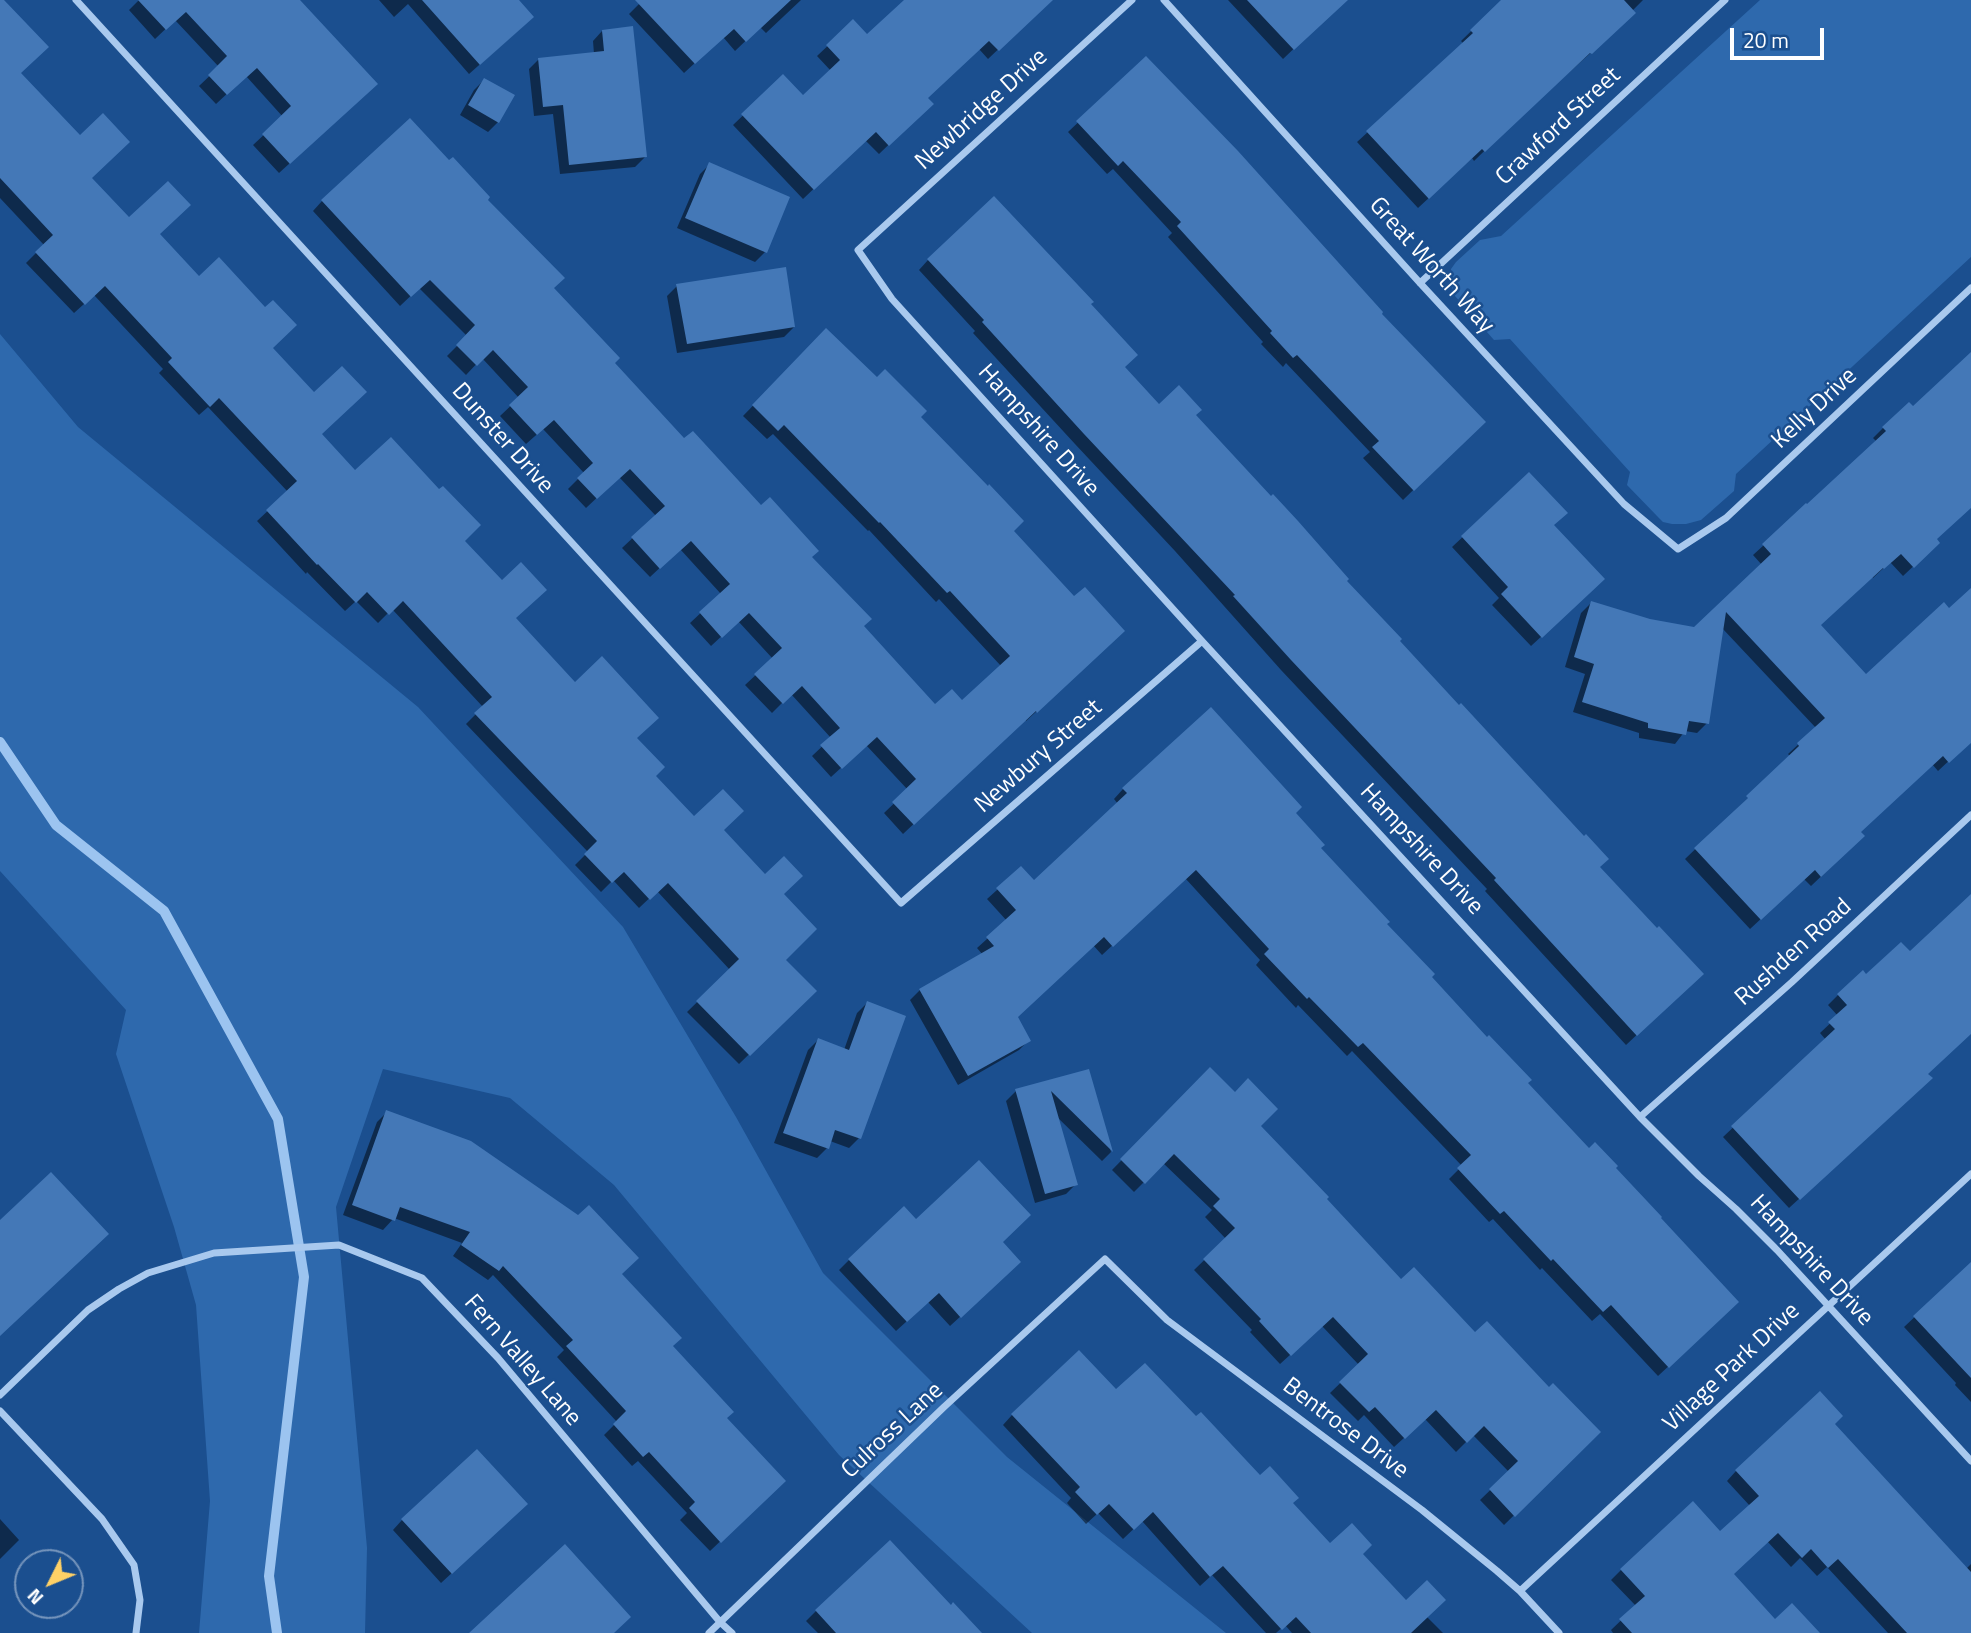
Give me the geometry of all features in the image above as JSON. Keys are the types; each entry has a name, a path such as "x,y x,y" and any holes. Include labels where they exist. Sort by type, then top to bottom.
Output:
{"street":[{"name":"Dunster Drive","path":"76,0 901,903"},
{"name":"Newbridge Drive","path":"858,250 1132,0"},
{"name":"Great Worth Way","path":"1164,0 1420,283 1625,504 1678,549"},
{"name":"Crawford Street","path":"1420,283 1725,0"},
{"name":"Hampshire Drive","path":"858,250 892,299 1202,640 1640,1116 1777,1250 1971,1461"},
{"name":"Kelly Drive","path":"1678,549 1726,518 1971,288"},
{"name":"Newbury Street","path":"901,903 1202,640"},
{"name":"Rushden Road","path":"1640,1116 1792,982 1971,815"},
{"name":"Village Park Drive","path":"1520,1591 1971,1174"},
{"name":"Fern Valley Lane","path":"0,1395 88,1310 148,1273 214,1253 339,1245 422,1278 498,1358 732,1633"},
{"name":"Culross Lane","path":"709,1633 944,1407 1105,1259"},
{"name":"Bentrose Drive","path":"1105,1259 1167,1320 1422,1510 1520,1591 1559,1633"},
{"path":"0,1410 102,1519 134,1566 140,1600 136,1633"}],"shaded area":[{"path":"1760,0 1971,0 1971,257 1736,474 1734,491 1701,520 1672,524 1663,522 1627,485 1630,472 1510,339 1494,340 1455,296 1450,283 1451,269 1480,240 1501,236"},
{"path":"0,334 78,427 418,707 623,927 736,1117 823,1273 1007,1457 1226,1633 1032,1633 839,1455 614,1185 510,1098 383,1069 336,1207 367,1548 365,1633 199,1633 210,1501 196,1305 174,1227 116,1054 126,1010 0,871"}],"building":[{"path":"0,0 4,0 49,47 21,73 80,135 103,113 130,142 92,178 129,217 168,181 191,205 160,234 199,276 219,257 265,307 273,300 297,325 273,348 314,392 342,366 367,392 322,434 355,470 391,437 439,489 443,486 481,525 465,541 502,580 521,562 547,590 516,618 575,682 602,656 659,718 637,738 665,767 656,776 694,816 723,789 744,811 724,830 765,874 784,856 803,876 784,894 817,929 786,960 817,991 750,1056 696,1001 739,959 668,883 650,900 624,872 612,883 584,854 597,841 474,713 492,697 403,601 389,615 367,592 356,603 266,510 297,481 219,398 210,407 168,362 172,358 105,286 85,305 35,252 53,235 0,178"},
{"path":"138,0 300,0 378,84 290,164 262,134 291,106 257,68 227,95 208,75 227,56 186,12 166,30"},
{"path":"422,0 519,0 534,17 480,65"},
{"path":"635,0 791,0 746,42 734,29 695,64"},
{"path":"904,0 1053,0 999,51 989,41 928,98 934,104 889,146 876,132 814,190 741,114 783,74 803,95 840,60 826,45 853,19 867,34"},
{"path":"1247,0 1348,0 1294,50"},
{"path":"1501,0 1624,0 1636,13 1485,152 1482,149 1429,199 1366,131 1473,33 1470,30"},
{"path":"633,26 647,157 569,165 563,105 543,107 538,58 604,51 602,30"},
{"path":"1146,56 1238,151 1382,314 1486,422 1414,491 1372,447 1379,441 1297,355 1293,358 1270,333 1272,331 1177,226 1181,222 1123,161 1118,166 1076,121"},
{"path":"484,78 515,95 499,123 468,105"},
{"path":"410,118 449,160 453,157 490,197 488,200 565,278 554,288 620,358 615,363 684,438 693,431 761,505 770,497 819,551 812,557 872,619 864,626 935,704 952,689 962,700 1010,656 950,591 947,593 784,425 778,431 752,405 826,328 877,377 885,369 927,411 921,417 1024,521 1014,531 1074,596 1085,587 1125,631 914,825 892,802 916,779 877,737 842,769 820,745 840,728 802,686 783,704 754,674 782,648 749,613 722,638 699,612 730,584 691,541 660,569 631,537 665,506 630,469 597,499 577,478 593,463 554,420 537,435 509,405 528,387 493,350 477,366 456,345 475,325 430,280 411,297 321,200"},
{"path":"709,162 790,197 767,253 685,218"},
{"path":"994,196 1094,302 1091,304 1138,355 1125,367 1159,404 1179,385 1202,410 1196,415 1271,496 1273,494 1298,521 1349,579 1347,581 1459,705 1461,703 1584,836 1586,834 1609,859 1600,867 1704,974 1637,1036 1494,880 1496,878 1291,660 1233,596 1235,595 1084,434 927,259"},
{"path":"786,267 795,327 687,344 676,284"},
{"path":"1971,352 1971,508 1937,539 1940,543 1914,568 1901,554 1821,625 1866,674 1944,602 1949,608 1971,588 1971,743 1949,763 1943,756 1861,832 1865,836 1821,877 1815,870 1761,920 1694,848 1748,798 1746,796 1799,746 1797,743 1825,718 1726,612 1709,724 1689,721 1686,735 1648,728 1648,723 1582,702 1594,664 1574,657 1591,601 1650,619 1694,627 1771,554 1762,544 1886,431 1882,427 1909,402 1913,406"},
{"path":"1529,472 1568,513 1554,525 1605,579 1542,638 1501,594 1508,587 1461,536"},
{"path":"1211,707 1302,807 1296,813 1325,845 1321,848 1435,974 1432,977 1487,1037 1489,1035 1532,1080 1528,1083 1589,1148 1595,1142 1618,1166 1616,1168 1739,1302 1669,1368 1611,1305 1603,1312 1504,1211 1500,1214 1457,1168 1471,1155 1363,1043 1358,1047 1309,997 1307,999 1264,954 1269,949 1196,870 1113,947 1104,937 1018,1017 1031,1041 968,1076 919,989 994,946 986,937 1016,910 996,888 1021,866 1034,880 1127,793 1122,788"},
{"path":"1971,894 1971,1034 1928,1074 1933,1078 1800,1200 1731,1126 1835,1029 1828,1022 1847,1005 1837,994 1863,970 1866,974 1901,942 1910,951"},
{"path":"867,1001 906,1016 861,1139 835,1130 829,1149 783,1133 818,1038 849,1050"},
{"path":"1210,1067 1235,1092 1248,1078 1278,1109 1261,1126 1329,1197 1327,1199 1401,1279 1414,1267 1475,1332 1487,1321 1549,1387 1553,1383 1601,1432 1515,1517 1489,1489 1518,1461 1484,1426 1467,1443 1436,1410 1405,1439 1375,1407 1369,1412 1339,1382 1368,1354 1333,1317 1291,1356 1259,1321 1261,1319 1203,1259 1235,1228 1213,1206 1220,1199 1174,1154 1145,1184 1120,1159"},
{"path":"1089,1069 1113,1152 1051,1091 1078,1185 1045,1194 1015,1089"},
{"path":"386,1110 471,1141 578,1215 589,1205 639,1258 622,1274 682,1338 673,1346 734,1412 727,1418 786,1481 721,1543 689,1508 695,1502 649,1452 643,1457 613,1424 626,1411 566,1346 573,1340 503,1266 499,1271 461,1245 470,1232 400,1207 395,1221 352,1205"},
{"path":"979,1160 1031,1215 1003,1242 1021,1262 961,1318 939,1293 907,1322 848,1259 904,1206 916,1219"},
{"path":"51,1172 109,1234 0,1336 0,1220"},
{"path":"1971,1262 1971,1378 1913,1316"},
{"path":"1079,1350 1116,1389 1145,1363 1196,1416 1201,1412 1260,1475 1270,1466 1299,1498 1293,1503 1330,1543 1352,1523 1372,1545 1363,1554 1406,1600 1427,1580 1446,1600 1411,1633 1311,1633 1296,1617 1282,1630 1223,1566 1210,1577 1153,1512 1134,1530 1109,1504 1097,1515 1075,1492 1080,1487 1011,1414"},
{"path":"1820,1391 1843,1416 1835,1424 1971,1572 1971,1633 1907,1633 1838,1559 1828,1568 1811,1549 1802,1558 1778,1533 1734,1574 1775,1619 1792,1603 1820,1633 1632,1633 1619,1619 1645,1596 1620,1569 1693,1501 1720,1531 1759,1496 1735,1470"},
{"path":"477,1449 528,1504 452,1574 401,1519"},
{"path":"890,1540 951,1605 953,1602 982,1633 836,1633 815,1610"},
{"path":"565,1544 631,1617 614,1633 469,1633"}],"waterway":[{"path":"0,742 56,825 164,911 278,1119 304,1277 269,1576 277,1633"}]}
